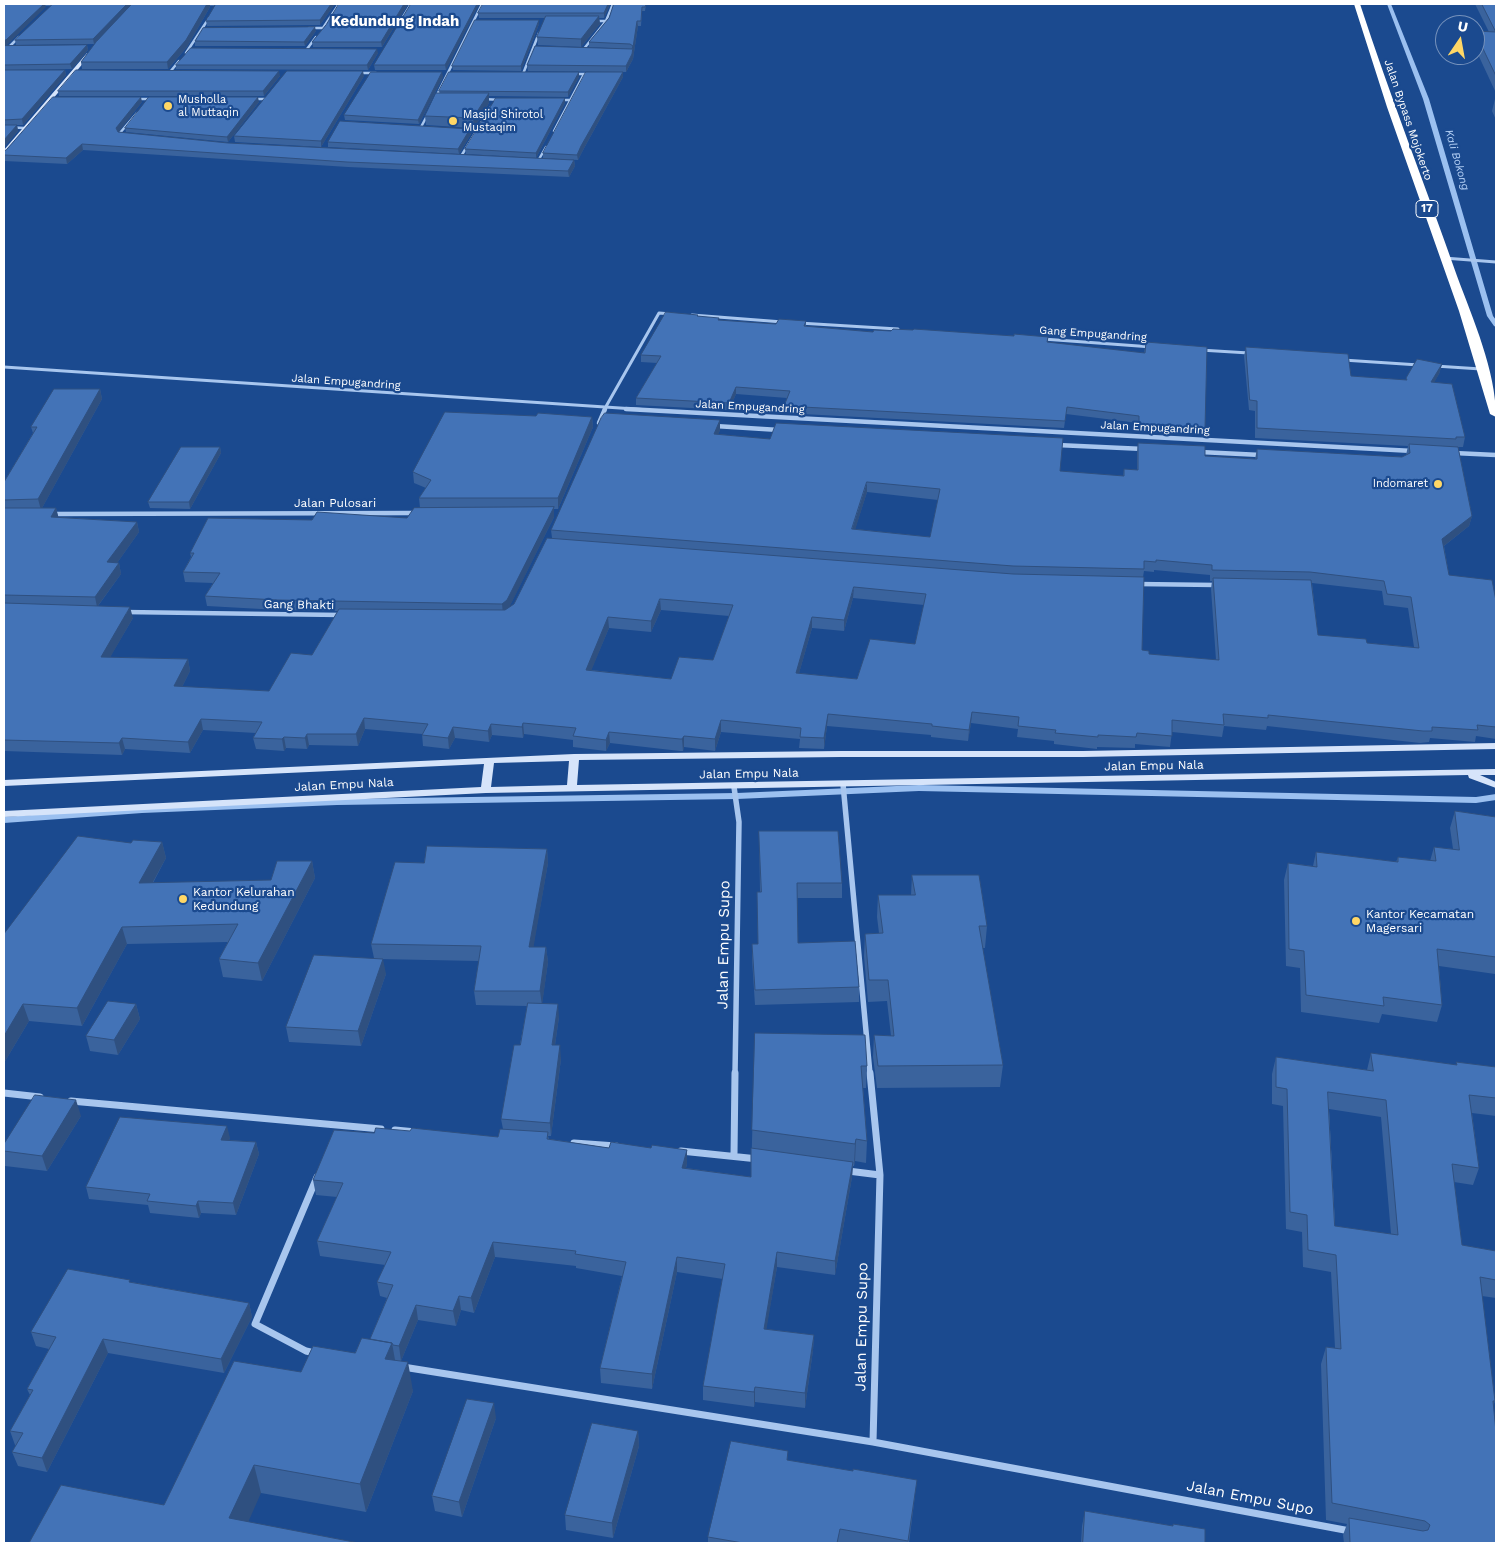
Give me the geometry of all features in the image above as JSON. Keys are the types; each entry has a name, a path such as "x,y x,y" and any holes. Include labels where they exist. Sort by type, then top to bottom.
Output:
{"highway":[{"name":"Jalan Bypass Mojokerto","path":"1357,4 1395,122 1484,370 1496,414"}],"main road":[{"path":"4,153 75,72 94,47"},
{"name":"Jalan Empu Nala","path":"4,783 574,757 1083,754 1496,746"},
{"path":"572,788 574,757"},
{"path":"486,790 489,760"},
{"name":"Jalan Empu Nala","path":"4,814 486,790 1496,772"},
{"path":"1464,774 1485,779 1496,785"}],"street":[{"path":"34,4 54,4"},
{"path":"47,10 54,4"},
{"path":"198,4 233,4"},
{"path":"179,72 170,72 194,42 216,4"},
{"path":"317,49 307,49 324,28 339,4"},
{"path":"402,19 411,4"},
{"path":"443,99 435,99 482,4"},
{"path":"592,51 583,50 606,21 613,4"},
{"path":"588,21 606,21"},
{"path":"305,28 324,28"},
{"path":"523,74 540,30"},
{"path":"6,48 21,36"},
{"path":"6,48 16,48"},
{"path":"366,82 376,65"},
{"path":"66,72 82,72"},
{"path":"352,73 381,73"},
{"path":"438,73 457,73"},
{"path":"514,74 532,74"},
{"path":"566,74 592,74"},
{"path":"552,135 584,74"},
{"path":"260,107 271,92"},
{"path":"52,99 60,99"},
{"path":"128,99 158,99"},
{"path":"122,137 120,134 148,99"},
{"path":"247,99 266,99"},
{"path":"476,99 503,100"},
{"path":"470,158 460,158 495,99"},
{"path":"553,100 570,100"},
{"path":"421,128 432,106"},
{"path":"4,127 24,128"},
{"path":"412,127 430,128"},
{"path":"458,130 476,130"},
{"path":"538,161 548,144"},
{"path":"529,161 548,162"},
{"path":"1444,258 1496,262"},
{"path":"597,427 659,313 679,314"},
{"path":"689,315 788,322"},
{"path":"798,323 908,330"},
{"name":"Gang Empugandring","path":"1037,339 1156,347"},
{"path":"1196,350 1256,354"},
{"path":"1335,359 1484,370"},
{"name":"Jalan Empugandring","path":"4,367 603,414 824,422 1275,447 1420,451"},
{"path":"603,414 610,419"},
{"path":"707,425 784,430"},
{"path":"1049,445 1148,450"},
{"path":"1198,452 1268,455"},
{"path":"1449,453 1496,456"},
{"name":"Jalan Pulosari","path":"42,514 426,513"},
{"path":"1128,584 1218,586"},
{"name":"Gang Bhakti","path":"122,612 349,616"},
{"name":"Jalan Empu Supo","path":"843,784 880,1175 873,1442 1359,1532"},
{"name":"Jalan Empu Supo","path":"734,787 739,814 734,1155"},
{"path":"4,1093 48,1098"},
{"path":"67,1100 338,1126 427,1132"},
{"path":"334,1135 338,1126"},
{"path":"566,1143 625,1147"},
{"path":"675,1151 763,1159"},
{"path":"841,1170 880,1175"},
{"path":"319,1171 255,1324 306,1351 326,1354"},
{"path":"394,1365 873,1442"}],"building":[{"path":"4,4 44,4 4,40"},
{"path":"53,4 127,4 93,39 15,40"},
{"path":"132,4 207,4 186,40 167,62 81,62 96,42"},
{"path":"216,4 331,4 320,20 206,21"},
{"path":"339,4 404,4 381,42 312,42 326,25"},
{"path":"411,4 477,4 445,65 374,65"},
{"path":"483,4 608,4 604,13 478,13"},
{"path":"614,4 646,4 645,7 642,7 641,21 637,21 632,54 626,66 527,65 535,46 632,49 633,46 630,44 589,42 609,18"},
{"path":"1482,4 1496,4 1496,32"},
{"path":"546,16 599,16 581,39 537,37"},
{"path":"475,20 539,20 521,66 452,66"},
{"path":"315,27 304,42 195,41 203,28"},
{"path":"1485,31 1496,32 1496,76 1485,53"},
{"path":"87,45 70,64 4,65 4,46"},
{"path":"191,48 377,49 367,65 176,65"},
{"path":"4,70 65,70 22,119 4,120"},
{"path":"76,70 279,71 263,91 58,91"},
{"path":"287,71 363,71 321,141 234,136"},
{"path":"371,72 442,72 418,120 344,115"},
{"path":"449,72 579,72 568,92 439,91"},
{"path":"586,72 623,72 577,155 543,153"},
{"path":"436,93 489,93 473,118 425,116"},
{"path":"53,97 141,97 116,128 118,132 228,143 574,160 568,171 347,162 82,144 66,158 4,155 4,151"},
{"path":"149,97 258,97 227,137 125,128"},
{"path":"496,98 565,98 536,153 465,149"},
{"path":"340,121 470,129 458,149 328,142"},
{"path":"4,125 17,125 4,140"},
{"path":"666,312 719,318 718,320 776,324 779,319 806,321 804,326 873,332 874,330 914,329 1014,336 1014,334 1048,337 1047,342 1145,353 1146,342 1207,347 1205,428 1139,424 1139,416 1067,407 1065,421 784,406 790,391 736,387 729,403 636,398 661,356 641,355"},
{"path":"1246,347 1348,354 1351,376 1407,380 1406,378 1417,359 1442,364 1431,382 1452,384 1465,437 1456,437 1456,439 1257,428 1257,401 1250,400"},
{"path":"54,389 100,389 38,499 4,500 4,482 37,427 31,427"},
{"path":"445,412 536,416 538,413 592,417 558,498 419,498 431,480 413,472"},
{"path":"605,413 720,420 714,434 770,439 776,423 1063,438 1060,471 1124,476 1124,469 1138,470 1138,443 1205,446 1205,456 1255,459 1257,459 1257,449 1402,457 1410,453 1409,444 1458,447 1472,516 1442,539 1449,575 1492,580 1496,601 1496,727 1477,725 1478,730 1432,727 1432,731 1423,731 1268,715 1268,718 1223,714 1224,725 1172,720 1172,736 1137,733 1136,737 1098,735 1098,737 1055,733 1056,730 1018,726 1019,717 972,712 969,730 932,726 932,724 828,714 824,738 800,737 801,728 721,720 715,739 684,736 680,739 609,732 606,740 573,736 576,728 523,723 522,727 491,724 488,731 453,727 448,738 422,735 428,724 364,718 356,734 307,734 305,738 253,738 262,722 201,719 188,742 122,738 119,743 4,740 4,603 130,607 101,657 188,659 174,686 269,691 291,653 312,655 339,609 505,610 514,604 547,538 1013,574 1144,577 1142,650 1149,651 1149,654 1219,660 1213,578 1311,580 1318,635 1366,639 1367,643 1419,648 1411,597 1387,594 1384,581 1310,572 1212,570 1212,565 1156,560 1156,562 1144,561 1144,569 1013,566 551,530 601,418","holes":["867,482 940,489 930,537 852,529","854,587 926,594 915,644 870,639 857,679 796,673 812,617 844,620","660,599 733,605 713,660 679,657 671,679 586,670 608,617 651,621"]},
{"path":"181,447 220,447 189,502 148,502"},
{"path":"554,507 507,600 502,604 277,600 205,596 220,573 183,572 194,553 190,553 208,518 312,520 317,512 407,518 414,508"},
{"path":"4,508 56,508 51,517 137,522 107,562 119,563 95,597 4,595"},
{"path":"1455,811 1496,817 1496,957 1437,949 1442,1005 1383,997 1384,1006 1306,995 1304,951 1289,949 1288,863 1317,867 1316,852 1398,862 1398,857 1436,861 1434,847 1459,850"},
{"path":"759,831 838,831 842,883 797,883 798,943 855,941 859,987 755,990 752,944 758,944 757,892 761,892"},
{"path":"78,836 131,843 133,840 162,842 139,883 271,880 277,861 312,861 258,963 219,959 238,924 122,927 77,1008 23,1004 4,1036 4,934"},
{"path":"427,846 547,849 529,947 546,947 540,991 474,991 481,946 371,944 395,862 424,863"},
{"path":"912,875 979,875 987,926 979,926 1003,1065 878,1066 874,1035 894,1036 888,980 869,980 865,934 883,933 878,895 915,895"},
{"path":"314,955 383,959 358,1031 286,1027"},
{"path":"108,1001 136,1004 114,1040 86,1036"},
{"path":"528,1003 558,1004 552,1045 560,1045 550,1123 501,1119 514,1045 520,1045"},
{"path":"755,1033 865,1035 867,1066 861,1066 867,1141 856,1139 855,1144 752,1130"},
{"path":"1371,1053 1457,1065 1456,1062 1496,1067 1496,1098 1469,1095 1479,1168 1452,1164 1462,1245 1496,1251 1496,1280 1480,1277 1495,1401 1493,1401 1496,1432 1496,1543 1350,1543 1349,1518 1423,1531 1428,1530 1430,1525 1425,1521 1332,1503 1326,1347 1341,1349 1336,1255 1308,1250 1307,1215 1290,1212 1287,1089 1276,1087 1276,1057 1373,1071","holes":["1328,1092 1386,1100 1398,1235 1335,1226"]},
{"path":"35,1095 76,1100 42,1156 4,1151 4,1144"},
{"path":"120,1117 227,1126 221,1140 256,1142 233,1203 198,1201 196,1206 147,1201 150,1194 86,1187"},
{"path":"376,1128 410,1131 412,1128 498,1137 500,1129 548,1132 547,1139 609,1148 611,1142 651,1148 652,1145 687,1150 682,1168 751,1177 751,1148 853,1162 835,1261 777,1252 764,1329 814,1335 805,1393 755,1387 754,1392 703,1386 725,1264 677,1257 652,1374 600,1368 626,1262 575,1254 576,1251 493,1242 471,1298 459,1296 453,1311 416,1305 399,1346 370,1339 393,1285 377,1282 391,1252 317,1241 343,1183 313,1180 334,1130 374,1133"},
{"path":"68,1269 130,1280 129,1282 249,1303 221,1359 103,1339 42,1458 12,1452 23,1433 10,1431 33,1390 27,1389 56,1337 31,1332"},
{"path":"362,1338 392,1343 385,1359 408,1362 360,1484 254,1465 229,1518 359,1543 29,1543 61,1485 164,1505 234,1361 301,1372 313,1346 355,1353"},
{"path":"467,1399 494,1403 459,1502 432,1496"},
{"path":"592,1423 638,1431 612,1523 565,1515"},
{"path":"731,1441 788,1451 787,1460 917,1480 908,1541 840,1529 837,1543 743,1543 708,1537"},
{"path":"1085,1511 1173,1526 1173,1524 1205,1529 1205,1543 1083,1543"}],"waterway":[{"name":"Kali Bokong","path":"1389,4 1426,99 1476,272 1490,316 1496,325"},
{"path":"4,820 142,810 337,802 737,796 919,788 1476,800 1496,797"}],"place":[{"name":"Musholla al Muttaqin","path":"168,106"},
{"name":"Masjid Shirotol Mustaqim","path":"453,121"},
{"name":"Indomaret","path":"1438,484"},
{"name":"Kantor Kelurahan Kedundung","path":"183,899"},
{"name":"Kantor Kecamatan Magersari","path":"1356,921"}],"district":[{"name":"Kedundung Indah","path":"395,22"}]}
